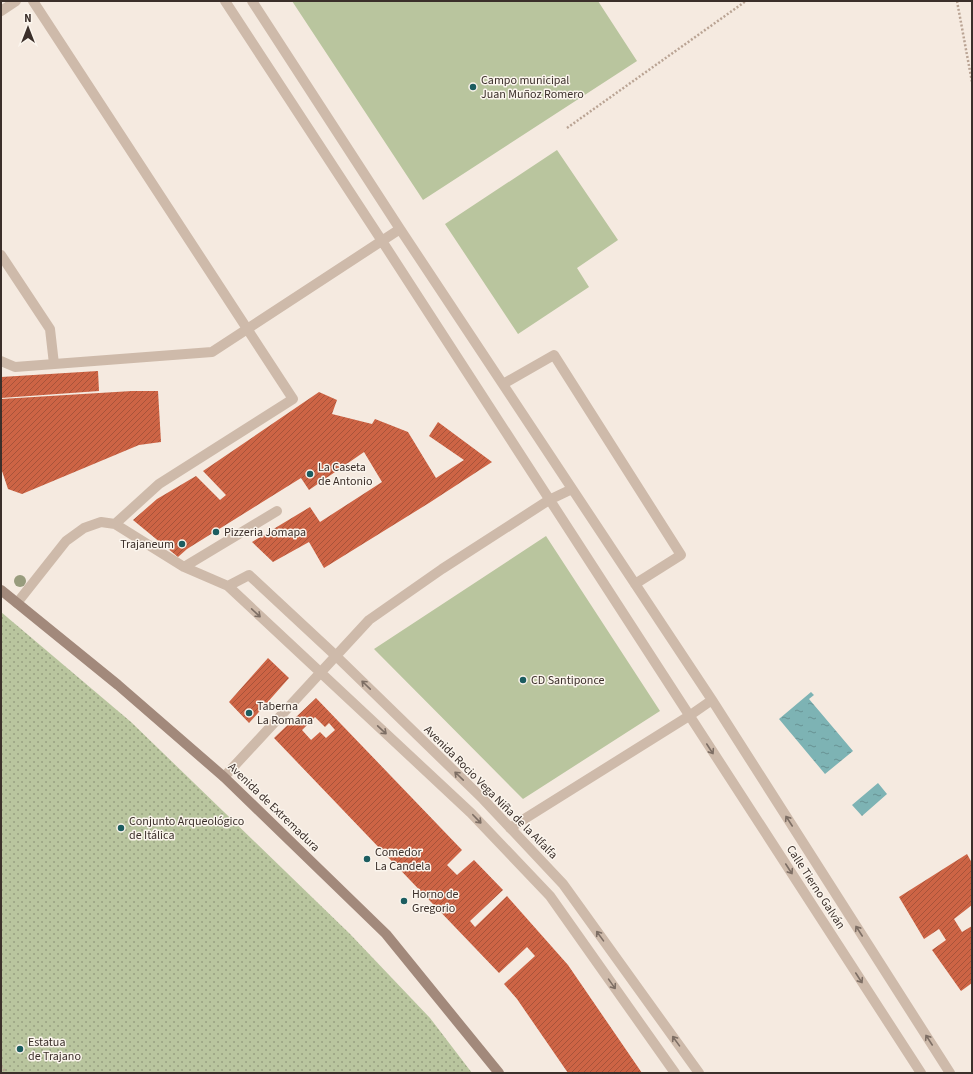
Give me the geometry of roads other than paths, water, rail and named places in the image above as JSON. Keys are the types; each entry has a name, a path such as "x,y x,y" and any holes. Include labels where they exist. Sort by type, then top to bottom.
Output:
{"main road":[{"name":"Avenida de Extremadura","path":"1,590 118,685 224,777 386,934 499,1073"}],"street":[{"path":"1,11 16,1"},
{"path":"33,1 293,399 159,484 115,524"},
{"name":"Calle Tierno Galván","path":"225,1 921,1073"},
{"path":"252,1 400,229 712,700 950,1073"},
{"path":"1,361 15,368 212,352 400,229"},
{"path":"1,255 50,329 54,364"},
{"path":"503,384 554,355 681,555 635,584"},
{"path":"224,777 335,655 369,620 549,500 572,489"},
{"path":"184,568 277,511"},
{"path":"16,603 66,541 84,528 101,522 115,524 184,568 228,586 471,813 550,896 675,1073"},
{"name":"Avenida Rocio Vega Niña de la Alfalfa","path":"228,586 249,575 335,655 483,799 563,884 699,1073"},
{"path":"510,828 689,716 712,700"}],"water":[{"path":"811,692 814,695 809,699 853,751 825,774 779,719"},
{"path":"878,783 887,794 862,816 852,805"}],"place":[{"name":"Campo municipal Juan Muñoz Romero","path":"473,87"},
{"name":"La Caseta de Antonio","path":"310,474"},
{"name":"Pizzeria Jomapa","path":"216,532"},
{"name":"Trajaneum","path":"182,544"},
{"name":"CD Santiponce","path":"523,680"},
{"name":"Taberna La Romana","path":"249,713"},
{"name":"Conjunto Arqueológico de Itálica","path":"121,828"},
{"name":"Comedor La Candela","path":"367,859"},
{"name":"Horno de Gregorio","path":"404,901"},
{"name":"Estatua de Trajano","path":"20,1049"}]}
